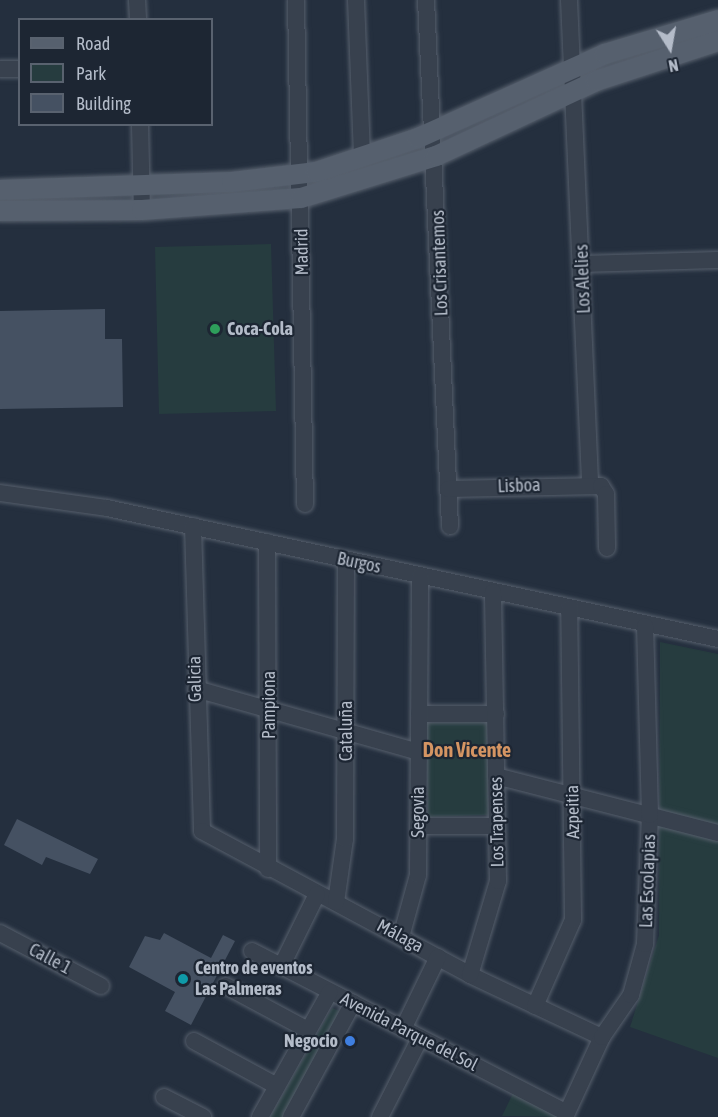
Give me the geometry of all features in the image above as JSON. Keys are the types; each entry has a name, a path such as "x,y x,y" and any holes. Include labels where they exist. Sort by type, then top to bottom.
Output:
{"main road":[{"path":"0,190 141,187 302,175 430,133 644,39 718,20"},
{"path":"0,211 142,210 301,198 436,156 577,91 718,41"}],"street":[{"path":"137,0 138,18"},
{"name":"Madrid","path":"296,0 302,175 305,504"},
{"path":"356,0 362,157"},
{"name":"Los Crisantemos","path":"426,0 430,133 436,156 450,526"},
{"name":"Los Alelies","path":"569,0 572,69 577,91 590,483"},
{"path":"0,69 18,69"},
{"path":"140,126 142,210"},
{"path":"582,264 718,260"},
{"path":"590,483 606,494 607,548"},
{"name":"Lisboa","path":"448,489 590,483"},
{"name":"Burgos","path":"0,493 193,526 645,626 718,639"},
{"name":"Galicia","path":"193,526 201,831"},
{"name":"Pampiona","path":"267,542 270,707 268,869"},
{"name":"Cataluña","path":"336,902 345,839 346,560"},
{"name":"Segovia","path":"401,937 417,887 420,576"},
{"name":"Los Trapenses","path":"470,975 497,896 493,592"},
{"name":"Azpeitia","path":"535,1006 573,920 569,608"},
{"name":"Las Escolapias","path":"566,1115 602,1036 630,995 645,944 650,815 645,626"},
{"path":"196,689 270,707 418,752"},
{"path":"419,714 496,714"},
{"path":"496,777 718,833"},
{"path":"418,826 497,826"},
{"name":"Málaga","path":"201,831 268,869 336,902 470,975 602,1036"},
{"path":"281,967 317,894"},
{"name":"Calle 1","path":"0,933 101,986"},
{"name":"Avenida Parque del Sol","path":"252,951 566,1115"},
{"path":"403,1029 438,957"},
{"path":"226,986 308,1030"},
{"path":"260,1117 330,992"},
{"path":"291,1117 353,1004"},
{"path":"386,1115 420,1038"},
{"path":"194,1041 277,1086"},
{"path":"164,1097 202,1117"}],"green space":[{"name":"Coca-Cola","path":"271,244 276,411 159,414 155,247"},
{"path":"660,642 718,654 718,1058 630,1027 659,935"},
{"path":"488,722 489,815 428,817 426,723"},
{"path":"332,1008 344,1013 287,1117 270,1117"},
{"path":"516,1087 565,1117 502,1116"}],"building":[{"path":"105,309 105,339 122,339 123,407 0,409 0,311"},
{"path":"17,819 98,859 90,874 46,857 42,865 4,845"},
{"name":"Centro de eventos Las Palmeras","path":"164,933 211,958 223,935 235,941 191,1025 165,1011 175,992 129,967 145,936 160,940"}],"place":[{"name":"Coca-Cola","path":"215,329"},
{"name":"Centro de eventos Las Palmeras","path":"183,979"},
{"name":"Negocio","path":"350,1041"}],"district":[{"name":"Don Vicente","path":"467,749"}]}
